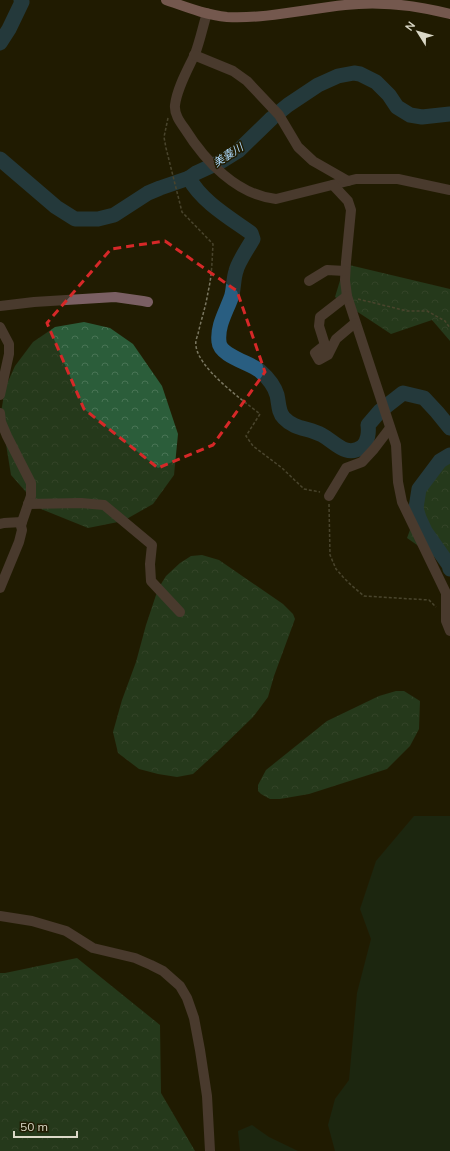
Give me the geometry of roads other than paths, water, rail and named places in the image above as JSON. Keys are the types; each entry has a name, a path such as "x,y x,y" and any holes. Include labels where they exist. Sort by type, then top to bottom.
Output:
{"main road":[{"path":"166,0 189,9 226,17 254,17 344,5 382,2 450,14"}],"street":[{"path":"207,13 194,55 177,96 175,106 176,115 194,144 222,173 249,192 267,198 276,199 356,180 398,179 450,190"},
{"path":"194,55 233,71 247,81 279,115 298,147 313,161 348,182"},
{"path":"333,185 348,201 351,210 345,271 346,296 396,445 398,482 402,502 446,593 445,615 450,631"},
{"path":"309,281 327,270 345,271"},
{"path":"346,296 320,317 319,326 325,345 314,353 319,360 328,356 336,339 355,323"},
{"path":"0,306 34,302 115,297 148,302"},
{"path":"0,327 9,344 9,354 0,395"},
{"path":"0,413 1,422 6,436 31,483 31,496 22,522 19,542 0,588"},
{"path":"329,496 346,468 362,462 390,428"},
{"path":"28,504 81,503 104,505 152,545 150,564 151,581 180,612"},
{"path":"0,524 22,522"},
{"path":"0,916 32,921 66,931 93,948 134,958 151,965 163,971 180,986 187,998 194,1018 200,1050 207,1096 210,1151"}],"waterway":[{"name":"美嚢川","path":"0,43 9,29 22,2 21,0"},
{"name":"美嚢川","path":"0,159 56,207 75,219 98,219 114,215 148,193 189,178 196,173 222,161 238,151 272,118 288,105 318,85 338,76 354,73 360,74 376,82 389,95 397,107 410,115 422,117 450,114"},
{"path":"189,178 208,202 251,233 253,239 237,267 232,295 219,330 219,342 221,347 230,355 256,368 268,379 276,391 282,416 288,422 322,435 341,448 351,451 356,450 362,447 367,440 368,425 380,411 403,393 424,398 450,428"},
{"path":"450,455 440,461 419,489 416,508 425,531 449,565 450,569"}]}
